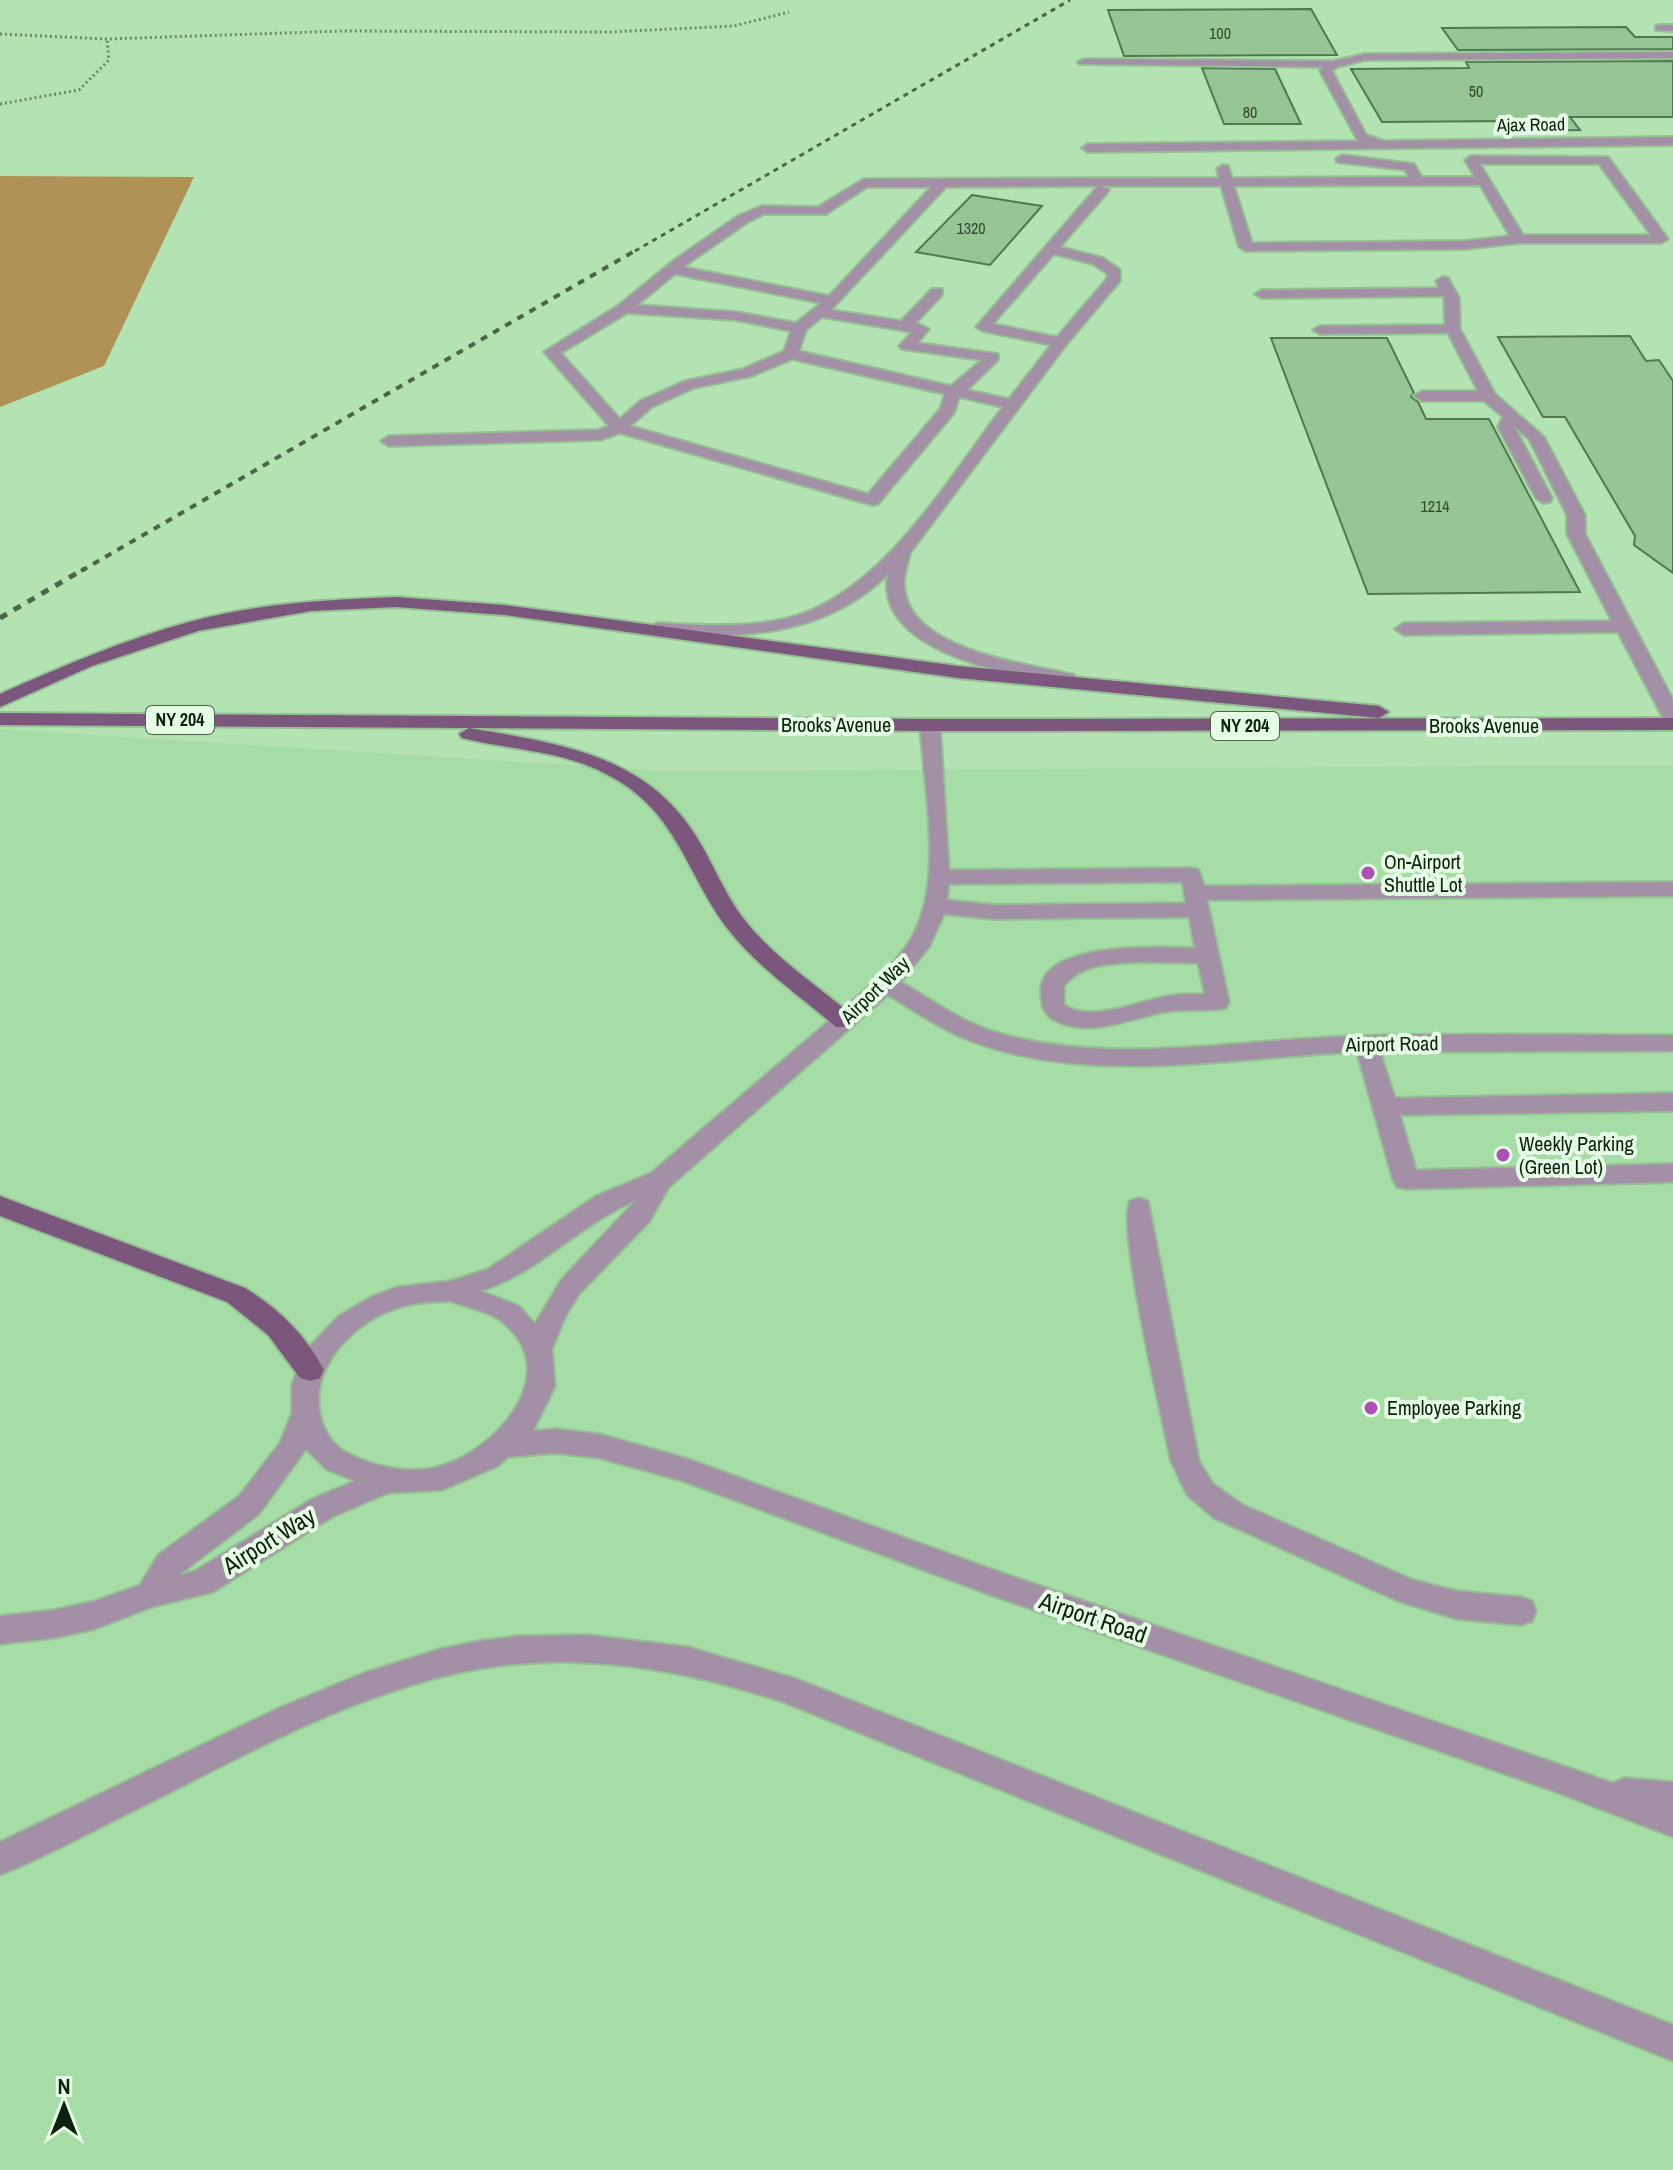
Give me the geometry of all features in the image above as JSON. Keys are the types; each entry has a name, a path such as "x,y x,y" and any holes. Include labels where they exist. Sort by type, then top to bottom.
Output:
{"main road":[{"path":"0,701 72,667 133,644 226,619 354,603 451,605 905,666 1516,726"},
{"name":"Brooks Avenue","path":"0,719 930,725 1673,724"},
{"path":"359,722 499,739 611,768 663,809 684,834 735,923 761,952 844,1021"},
{"path":"0,1206 236,1295 265,1312 288,1337 310,1370"}],"street":[{"path":"1660,28 1673,28"},
{"path":"1084,62 1333,64 1365,57 1673,55"},
{"path":"1333,64 1326,71 1361,138 1389,144"},
{"name":"Ajax Road","path":"1088,148 1673,141"},
{"path":"1589,142 1667,240"},
{"path":"1485,143 1495,160"},
{"path":"1418,181 1409,167 1359,159 1220,159 1246,247 1465,245 1519,239 1667,240"},
{"path":"1519,239 1471,160 1603,160"},
{"path":"672,269 922,329 907,346 993,357 969,382 953,392 948,410 872,500 619,428 552,352 624,308 672,269 743,219 762,210 821,211 864,183 1484,181"},
{"path":"791,354 799,328 826,306 943,182"},
{"path":"1061,342 983,327 1102,190"},
{"path":"623,628 730,630 800,622 837,607 860,592 902,551 1061,342 1113,281 1115,273 1098,261 1051,249"},
{"path":"1262,294 1446,286 1453,304 1453,329 1488,396 1531,431 1539,443 1576,515 1576,534 1673,718"},
{"path":"905,326 937,292"},
{"path":"624,308 736,316 799,328"},
{"path":"1320,330 1453,329"},
{"path":"389,441 600,435 619,428 646,404 690,384 747,373 791,354 1013,405"},
{"path":"1422,396 1488,396"},
{"path":"1513,418 1506,423 1506,427 1544,498"},
{"path":"902,551 895,577 897,601 904,614 925,633 960,651 999,664 1109,686"},
{"path":"1404,629 1625,626"},
{"name":"Airport Way","path":"451,1291 497,1276 605,1203 660,1180 886,984 910,959 936,906 941,877 930,725"},
{"path":"941,877 1194,893 1673,889"},
{"path":"936,906 993,912 1194,893"},
{"path":"1194,893 1208,956 1218,1002 1168,1003 1081,1019 1061,1014 1050,999 1052,985 1062,971 1085,960 1110,956 1208,956"},
{"name":"Airport Road","path":"886,984 986,1038 1051,1052 1111,1057 1190,1057 1366,1044 1673,1043"},
{"path":"1366,1044 1406,1180 1673,1173"},
{"path":"1386,1107 1673,1102"},
{"name":"Airport Way","path":"539,1348 553,1313 570,1287 640,1215 660,1180"},
{"path":"1139,1208 1142,1246 1185,1461 1194,1485 1204,1496 1233,1514 1409,1592 1457,1605 1521,1611"},
{"path":"451,1291 481,1297 507,1309 526,1327 539,1348 543,1373 538,1398 527,1422 507,1445 481,1463 450,1476 418,1482 385,1481 356,1473 332,1458 314,1438 305,1415 304,1392 310,1370 326,1343 351,1319 382,1302 417,1293 451,1291"},
{"name":"Airport Way","path":"151,1594 169,1564 249,1505 292,1449 305,1415"},
{"name":"Airport Road","path":"507,1445 555,1441 599,1446 685,1470 988,1581 1548,1774 1673,1821"},
{"name":"Airport Way","path":"0,1630 54,1624 95,1615 151,1594 202,1583 322,1508 385,1481"},
{"path":"0,1859 318,1705 406,1673 482,1654 519,1650 631,1651 694,1661 786,1689 1673,2043"},
{"path":"1548,1774 1618,1793 1673,1798"}],"path":[{"path":"0,34 107,39 343,31 625,31 734,26 789,12"},
{"path":"0,104 79,90 109,60 107,39"}],"shaded area":[{"path":"0,176 194,177 104,366 0,407"},
{"path":"0,729 664,771 1673,765 1673,2170 0,2170"}],"building":[{"path":"1311,9 1337,55 1124,56 1108,10"},
{"path":"1626,27 1635,37 1673,37 1673,49 1458,50 1442,28"},
{"path":"1673,61 1673,117 1570,117 1580,130 1514,131 1507,121 1382,122 1351,69 1469,68 1466,62"},
{"path":"1202,68 1275,69 1301,124 1224,124"},
{"path":"972,195 1042,206 990,265 916,252"},
{"path":"1630,336 1646,361 1659,360 1673,381 1673,573 1634,545 1635,536 1565,417 1543,417 1498,337"},
{"path":"1271,338 1387,338 1414,393 1411,397 1418,402 1426,419 1489,419 1580,592 1368,594"}],"railway":[{"path":"635,251 1070,0"},
{"path":"81,571 638,249"},
{"path":"0,618 84,569"}],"place":[{"name":"On-Airport Shuttle Lot","path":"1368,873"},
{"name":"Weekly Parking (Green Lot)","path":"1503,1155"},
{"name":"Employee Parking","path":"1371,1408"}]}
